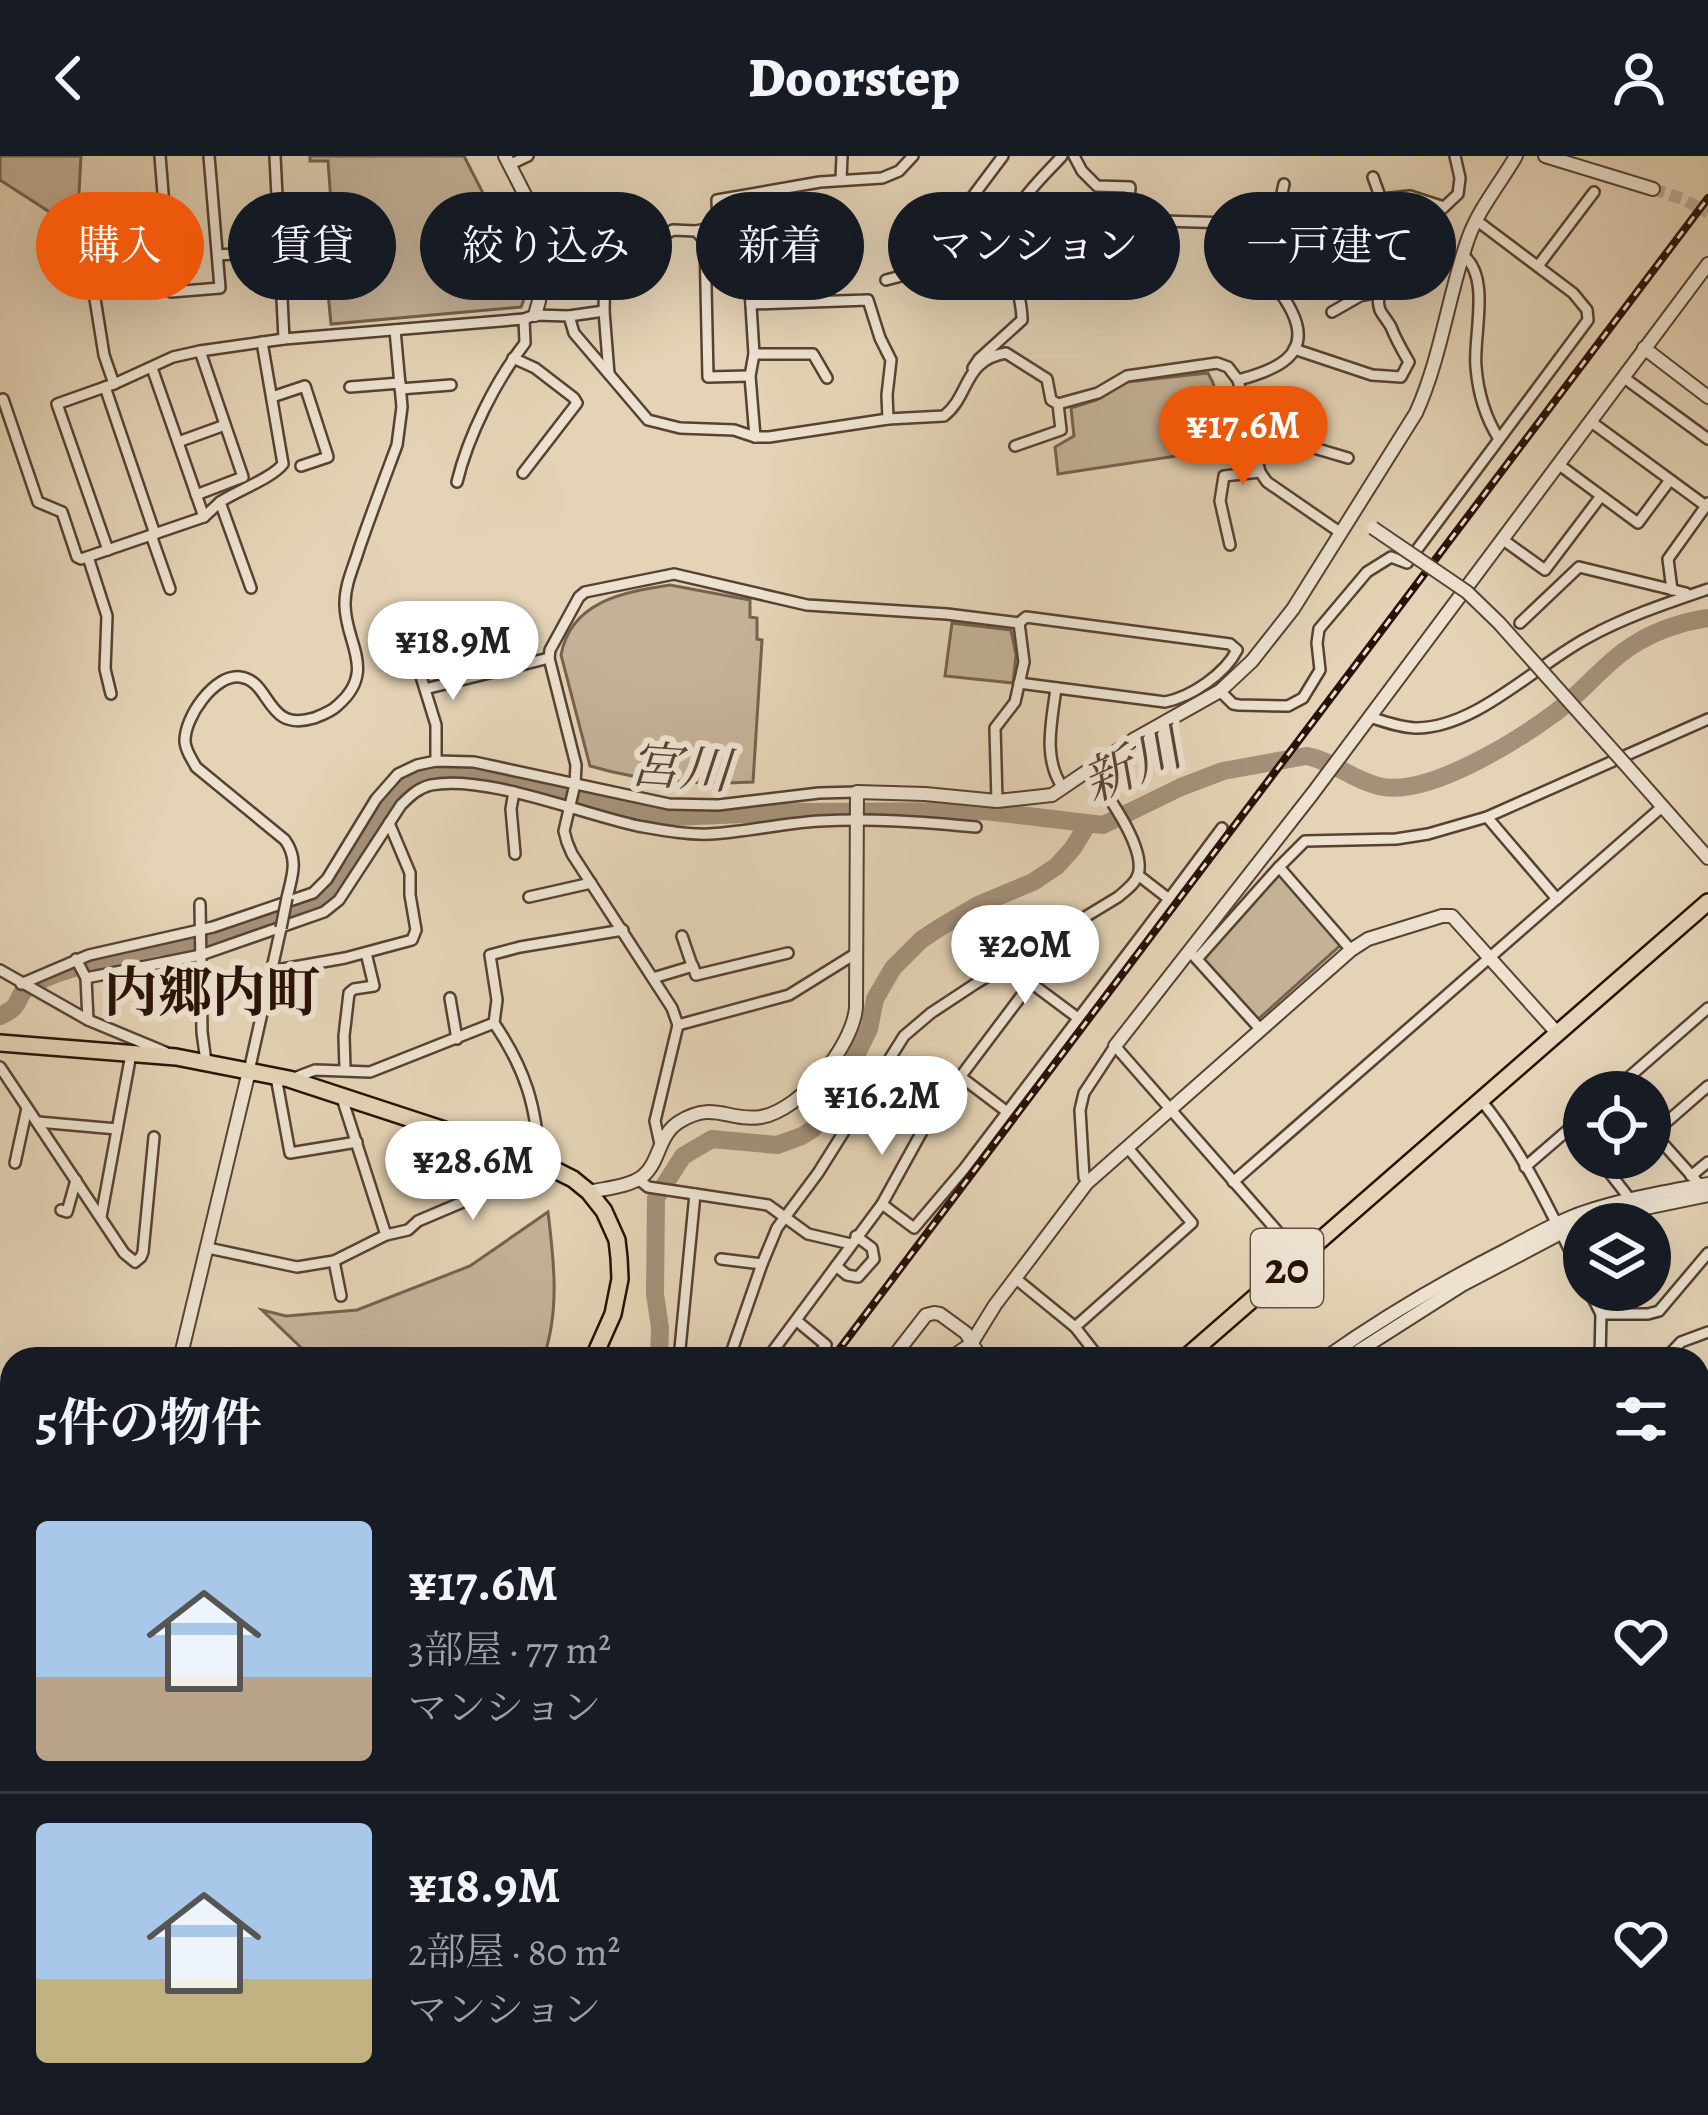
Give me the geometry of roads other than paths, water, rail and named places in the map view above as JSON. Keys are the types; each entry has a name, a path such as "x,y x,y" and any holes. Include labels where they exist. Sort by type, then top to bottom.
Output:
{"main road":[{"name":"20","path":"1198,1347 1708,902"},
{"path":"0,1043 176,1057 283,1078 536,1161 573,1179 611,1222 617,1240 620,1279 613,1314 598,1347"}],"street":[{"path":"160,156 171,292 220,288 209,156"},
{"path":"275,156 277,192"},
{"path":"522,192 507,161 527,156"},
{"path":"841,180 842,156"},
{"path":"763,192 891,176 913,156"},
{"path":"976,192 1003,156"},
{"path":"1029,192 1062,156"},
{"path":"1074,156 1097,186 1130,187 1128,220 1204,222"},
{"path":"1454,156 1460,188 1456,196"},
{"path":"23,985 199,933 313,893 398,774 436,760 474,762 574,786 697,806 819,793 925,794 997,801 1052,795 1220,691 1273,638 1424,396 1476,220 1516,156"},
{"path":"1546,156 1653,189"},
{"path":"1373,177 1378,192"},
{"path":"1282,192 1284,184"},
{"path":"1538,266 1594,192"},
{"path":"1220,691 1239,705 1288,706 1303,698 1320,670 1318,628 1367,572 1391,557 1407,562 1589,316 1574,293 1476,220"},
{"path":"672,231 696,231"},
{"path":"218,255 228,254"},
{"path":"1464,256 1471,262 1479,298 1475,358 1481,398 1498,439"},
{"path":"1193,956 1708,264"},
{"path":"95,300 109,385 170,590"},
{"path":"282,300 284,339"},
{"path":"457,482 463,455 525,343 539,300"},
{"path":"604,300 609,374"},
{"path":"706,300 708,377 751,376"},
{"path":"751,300 755,437"},
{"path":"751,304 868,300 891,360 888,419"},
{"path":"569,316 574,333 647,420 770,437 948,414 979,359 1022,320 1018,300"},
{"path":"1238,380 1272,371 1294,349 1295,316 1285,300"},
{"path":"1332,312 1354,300"},
{"path":"1294,349 1372,375 1401,377 1409,362 1381,312 1380,300"},
{"path":"108,550 57,404 172,357 200,351 284,339 604,311"},
{"path":"183,1347 294,872 285,840 196,767 188,753 186,732 200,700 230,678 246,678 277,714 301,721 331,711 353,688 358,660 346,616 346,588 397,445 401,423 395,330"},
{"path":"3,399 38,502 62,512 81,559 204,518 220,502 274,474 283,464 262,342"},
{"path":"1644,348 1708,397"},
{"path":"196,495 244,477 200,351"},
{"path":"754,354 813,353 827,378"},
{"path":"970,373 1006,353 1047,379 1051,400 1058,404 1098,393 1127,376 1217,363 1228,367 1238,380 1260,472 1267,482 1341,533"},
{"path":"513,358 535,368 577,403 523,473"},
{"path":"152,368 204,518"},
{"path":"1623,377 1708,439"},
{"path":"272,397 305,386 328,458 302,466"},
{"path":"350,387 452,386"},
{"path":"1015,446 1061,430 1058,404"},
{"path":"1590,421 1707,504 1668,559 1672,590"},
{"path":"178,442 225,424"},
{"path":"1250,434 1263,433 1348,458"},
{"path":"1558,464 1638,523 1670,480"},
{"path":"1230,545 1220,501 1224,476 1260,472"},
{"path":"1502,539 1545,570 1601,496"},
{"path":"220,502 250,588"},
{"path":"1353,514 1467,592 1499,623 1708,858"},
{"path":"88,557 107,616 105,669 111,694"},
{"path":"1520,623 1579,567 1692,594"},
{"path":"659,1144 655,1121 678,1025 675,1013 591,883 564,831 574,786 574,752 549,658 585,592 674,574 807,605 1019,623 1026,617 1237,650 1205,683 1184,698 1165,702 1019,682"},
{"path":"1367,722 1418,728 1456,719 1585,639 1708,589"},
{"path":"997,801 994,728 1015,702 1024,662 1019,623"},
{"path":"414,654 436,725 436,760"},
{"path":"425,689 549,658"},
{"path":"1057,688 1048,746 1063,788"},
{"path":"1165,702 1172,719"},
{"path":"1088,1183 1080,1110 1091,1079 1193,956 1305,841 1396,839 1487,817 1708,719"},
{"path":"733,1347 761,1264 785,1217 914,1026 1118,897 1138,875 1137,851 1130,834 1091,771"},
{"path":"81,969 201,953 324,912 338,900 413,793 433,784 514,792 639,826 705,834 857,820 976,827"},
{"path":"514,792 514,854"},
{"path":"589,1192 638,1179 651,1166 673,1125 684,1119 705,1111 762,1117 791,1104 811,1087 852,1029 857,796"},
{"path":"1233,1182 1663,806"},
{"path":"1487,817 1557,898"},
{"path":"271,971 412,940 416,930 410,873 389,823"},
{"path":"882,1204 914,1228 964,1169 1222,828"},
{"path":"1279,867 1352,950"},
{"path":"288,894 334,869"},
{"path":"1138,875 1169,899"},
{"path":"529,897 591,883"},
{"path":"200,904 206,1062"},
{"path":"967,1347 1088,1183 1368,939 1452,916 1558,1034"},
{"path":"208,1248 282,1266 334,1261 491,1190 536,1161 538,1135 525,1077 494,1023 497,1000 490,955 623,930"},
{"path":"682,936 696,975 788,953"},
{"path":"345,1070 349,993 374,986 366,953"},
{"path":"678,1025 789,994 855,954"},
{"path":"1193,956 1261,1030"},
{"path":"1019,957 1031,983 1078,1018"},
{"path":"653,978 693,968"},
{"path":"81,969 88,1020"},
{"path":"0,970 88,1020 176,1057"},
{"path":"777,1347 882,1204 936,1108 1031,983"},
{"path":"450,998 457,1039"},
{"path":"1637,1071 1708,1007"},
{"path":"357,1142 290,1153 283,1078 315,1070 370,1072 494,1023"},
{"path":"1114,1046 1300,1257"},
{"path":"101,1217 131,1054"},
{"path":"0,1067 124,1253 139,1261 154,1137"},
{"path":"882,1070 936,1108"},
{"path":"961,1077 1006,1111"},
{"path":"1671,1116 1708,1086"},
{"path":"342,1098 386,1235"},
{"path":"1480,1099 1502,1126 1563,1237"},
{"path":"16,1163 27,1108"},
{"path":"38,1122 117,1129"},
{"path":"1525,1167 1563,1135"},
{"path":"1075,1327 1192,1223 1127,1147"},
{"path":"1671,1152 1702,1187"},
{"path":"1702,1187 1708,1162"},
{"path":"638,1179 647,1187 768,1205 808,1234 854,1240 872,1248 874,1259 858,1277 836,1265"},
{"path":"1614,1179 1630,1199"},
{"path":"61,1210 67,1211 76,1180"},
{"path":"1364,1347 1578,1214 1702,1187"},
{"path":"1342,1347 1450,1278 1559,1229 1702,1187"},
{"path":"681,1347 693,1194"},
{"path":"1600,1347 1600,1313 1659,1311 1708,1253"},
{"path":"721,1259 761,1264"},
{"path":"334,1261 340,1296"},
{"path":"1015,1278 1075,1327 1091,1347"},
{"path":"901,1347 926,1315 934,1313 967,1333 973,1347"},
{"path":"797,1322 824,1347"},
{"path":"1676,1347 1708,1332"}],"waterway":[{"name":"宮川","path":"0,1016 36,982 69,970 251,930 298,915 333,894 356,863 380,815 408,782 434,772 671,817 985,811 1103,825 1223,771 1306,756 1383,787 1424,783 1495,752 1536,726 1638,642 1708,618"},
{"name":"新川","path":"659,1347 656,1198 683,1156 712,1139 777,1145 813,1129 843,1082 869,1029 875,999 893,968 939,928 1057,866 1087,825"}],"tunnel":[{"path":"1653,189 1708,213"}],"railway":[{"path":"841,1347 1708,198"}],"district":[{"name":"内郷内町","path":"212,993"}]}
